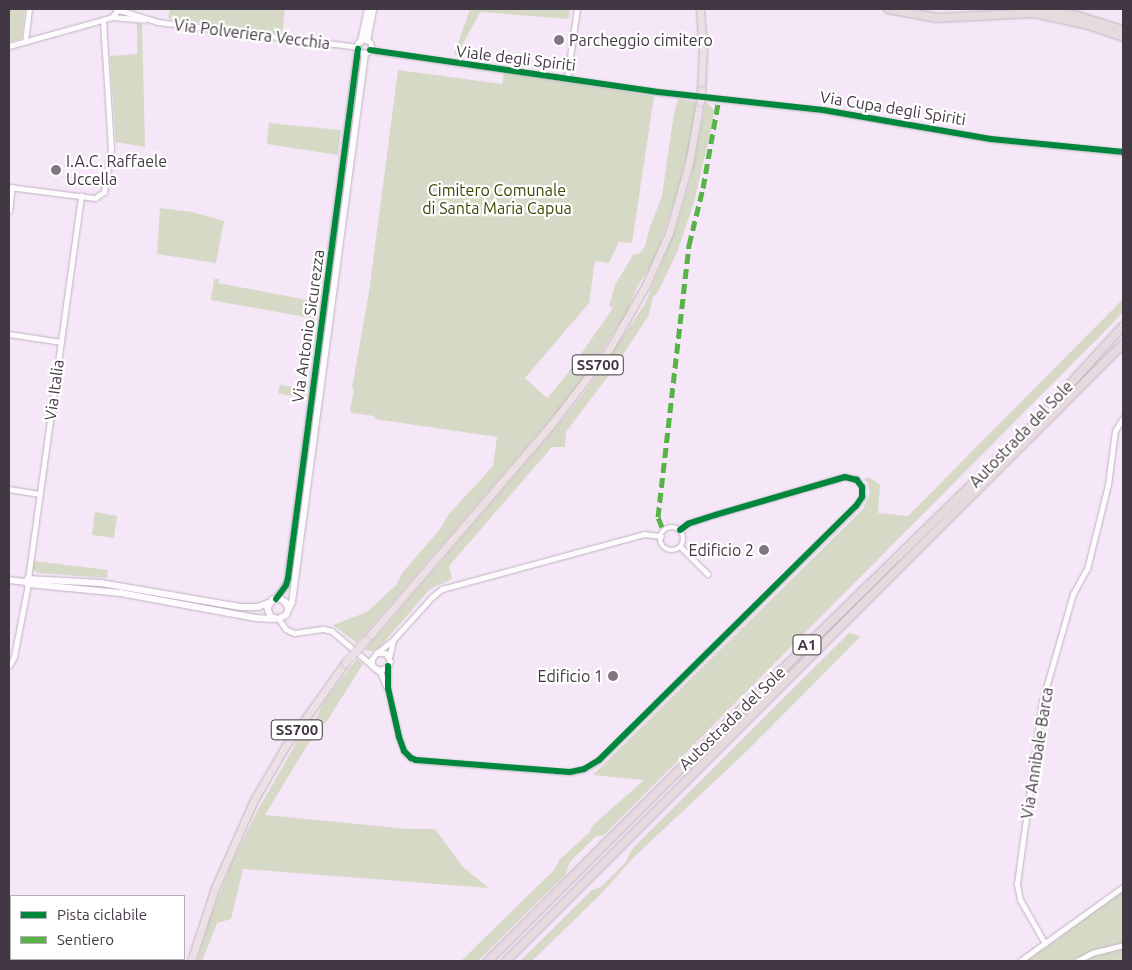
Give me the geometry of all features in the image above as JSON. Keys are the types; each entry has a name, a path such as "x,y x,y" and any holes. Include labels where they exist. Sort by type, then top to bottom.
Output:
{"highway":[{"name":"SS700","path":"189,961 215,888 245,820 254,800 285,747 345,663 550,426 610,348 632,314 659,258 682,193 700,102 703,48 700,9"},
{"path":"888,9 937,18 1034,13 1088,25 1123,37"},
{"path":"1044,9 1078,16 1123,30"},
{"name":"Autostrada del Sole","path":"488,961 675,774 1029,429 1123,326"},
{"name":"Autostrada del Sole","path":"506,961 1123,344"}],"street":[{"path":"25,42 28,9"},
{"path":"112,17 117,9"},
{"name":"Via Polveriera Vecchia","path":"117,9 158,22 361,45"},
{"path":"361,45 368,9"},
{"path":"361,45 373,9"},
{"path":"567,78 577,9"},
{"path":"9,46 112,17 158,22"},
{"path":"9,212 10,187 95,198 100,196 106,187 111,148 103,20"},
{"path":"361,45 370,44 368,52"},
{"path":"361,45 368,52"},
{"name":"Via Antonio Sicurezza","path":"273,601 286,585 288,578 361,45"},
{"name":"Via Antonio Sicurezza","path":"277,619 286,615 292,602 368,52"},
{"name":"Viale degli Spiriti","path":"368,52 658,92"},
{"name":"Via Cupa degli Spiriti","path":"658,92 823,110 991,139 1123,152"},
{"name":"Via Italia","path":"9,666 14,657 18,642 81,196"},
{"path":"9,334 61,342"},
{"name":"Via Annibale Barca","path":"1045,944 1020,900 1017,884 1042,702 1073,594 1088,569 1108,485 1115,431 1123,418"},
{"path":"273,601 268,612 286,629 294,633 324,629 332,631 381,673 388,688 401,745 404,751 416,760 570,772 584,769 599,760 856,506 862,498 862,488 857,480 845,477 723,512 688,524 680,530"},
{"path":"9,489 40,494"},
{"path":"374,667 372,660 376,654 393,640 432,597 442,589 644,534 660,536 669,528 680,530 684,536 681,547 674,551 666,550 661,543 660,536"},
{"path":"681,547 708,574"},
{"path":"9,580 121,593 256,618 277,619"},
{"path":"27,582 101,583 240,607 258,607 273,601 286,603 288,609"},
{"path":"388,688 389,650 393,640"},
{"path":"360,654 384,653 389,658"},
{"path":"374,667 381,670 388,666"},
{"path":"1020,961 1123,887"},
{"path":"1077,961 1092,953 1123,945"}],"green space":[{"path":"9,9 25,9 22,36 20,39 9,42"},
{"path":"170,9 285,9 282,35 168,18"},
{"path":"470,9 570,9 569,19 480,12 457,55 454,55"},
{"path":"137,23 142,24 145,147 116,142 110,56 137,54"},
{"name":"Cimitero Comunale di Santa Maria Capua","path":"398,70 502,84 504,73 654,96 632,243 619,242 609,263 595,261 589,303 525,378 547,398 565,377 613,308 609,306 615,285 633,255 640,253 645,246 662,196 674,113 678,99 696,102 689,146 678,189 660,244 650,267 637,287 627,312 596,360 562,406 357,643 333,625 367,612 396,585 403,572 440,529 449,514 493,466 497,437 375,419 374,416 352,413 350,411 354,389 352,388 369,292"},
{"path":"706,102 714,110 713,121 694,202 678,250 658,292 653,297 649,315 615,367 566,432 565,447 552,447 449,566 452,579 430,589 379,648 372,651 365,650 564,418 589,386 645,304 677,225 690,181"},
{"path":"269,123 341,130 338,155 267,144"},
{"path":"160,208 192,212 224,221 216,263 157,254"},
{"path":"214,279 219,279 218,283 318,302 316,319 211,300"},
{"path":"1123,299 1123,312 1103,333 604,835 595,837 570,862 566,874 478,961 461,961 554,870 560,859 589,833 593,825 644,780 593,775 863,509 870,493 868,483 864,478 871,478 880,485 878,513 908,516"},
{"path":"280,385 306,389 305,399 278,393"},
{"path":"95,512 117,516 114,538 92,535"},
{"path":"34,561 108,570 107,578 38,573 33,570"},
{"path":"849,633 861,636 748,750 634,857 601,894 532,961 520,961 592,890 601,887 626,862 632,849"},
{"path":"357,659 363,664 329,718 308,744 265,815 409,829 435,829 463,867 489,888 243,869 231,919 217,923 202,961 197,961 210,918 233,860 260,806 301,735 317,716 325,700"},
{"path":"1123,890 1123,961 1025,961 1058,939"}],"marked path":[{"path":"662,527 658,517 689,245 703,188 719,98"}],"cycle path":[{"path":"276,599 286,585 288,578 358,49"},
{"path":"370,50 658,92 823,110 991,139 1123,152"},
{"path":"388,666 388,688 399,737 404,751 411,758 416,760 570,772 584,769 599,760 856,506 862,497 862,487 857,480 845,477 715,515 688,524 680,530"}],"place":[{"name":"Parcheggio cimitero","path":"559,40"},
{"name":"I.A.C. Raffaele Uccella","path":"56,170"},
{"name":"Edificio 2","path":"764,550"},
{"name":"Edificio 1","path":"613,676"}]}
